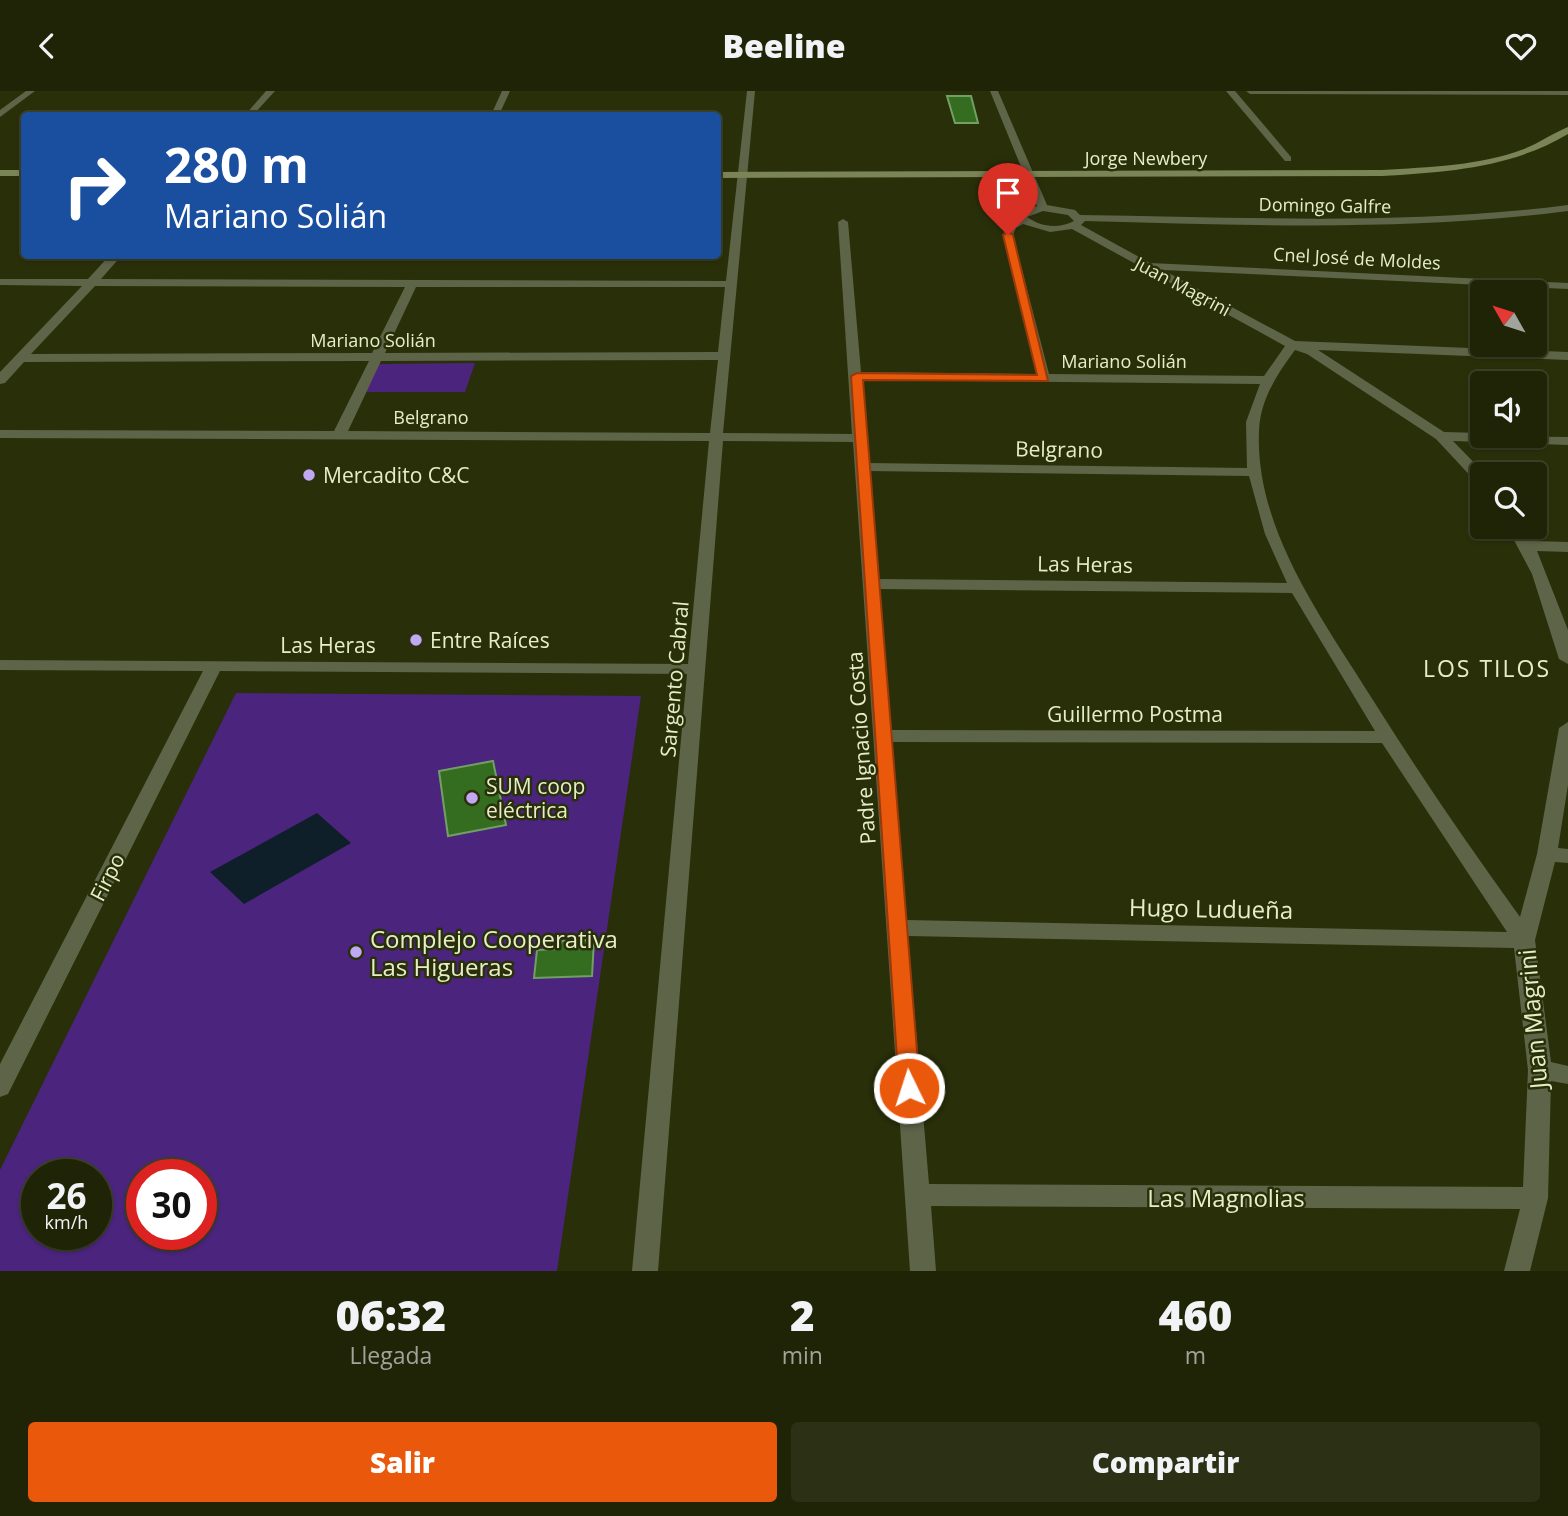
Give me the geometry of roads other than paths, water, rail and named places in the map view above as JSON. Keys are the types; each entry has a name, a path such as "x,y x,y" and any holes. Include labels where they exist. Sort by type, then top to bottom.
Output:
{"main road":[{"name":"Jorge Newbery","path":"721,175 1290,174 1432,170 1513,156 1543,146 1568,130"},
{"path":"0,173 21,173"}],"street":[{"path":"0,114 31,91"},
{"path":"251,112 271,91"},
{"path":"496,112 506,91"},
{"name":"Sargento Cabral","path":"645,1271 716,438 751,91"},
{"path":"994,91 1043,208"},
{"path":"1230,91 1288,159"},
{"path":"1250,91 1568,92"},
{"path":"1044,378 1008,235 1011,226 1022,220 1027,212 1043,208 1062,209 1077,222"},
{"name":"Domingo Galfre","path":"1022,220 1048,228 1077,222 1395,224 1507,217 1568,208"},
{"name":"Padre Ignacio Costa","path":"843,222 862,438 923,1271"},
{"name":"Juan Magrini","path":"1077,222 1143,265 1292,345 1311,351 1441,436 1470,467"},
{"path":"0,380 113,259"},
{"name":"Cnel José de Moldes","path":"1143,265 1568,286"},
{"path":"0,282 732,284"},
{"path":"339,436 412,283"},
{"path":"1524,940 1433,811 1297,588 1269,530 1254,472 1252,432 1265,380 1292,345 1568,356"},
{"name":"Mariano Solián","path":"21,358 726,356"},
{"name":"Mariano Solián","path":"857,376 1265,380"},
{"name":"Belgrano","path":"0,434 862,438"},
{"path":"1441,436 1568,441"},
{"name":"Belgrano","path":"864,467 1254,472"},
{"path":"1523,539 1552,607 1568,659"},
{"path":"1528,546 1568,547"},
{"name":"Las Heras","path":"872,584 1297,588"},
{"name":"Las Heras","path":"0,665 698,669"},
{"name":"Firpo","path":"0,1087 8,1056 214,667"},
{"name":"Juan Magrini","path":"1517,1271 1535,1199 1540,1070 1524,940 1558,855 1568,728"},
{"name":"Guillermo Postma","path":"883,736 1387,737"},
{"name":"Hugo Ludueña","path":"898,928 1524,940"},
{"path":"1540,1070 1568,1075"},
{"name":"Las Magnolias","path":"917,1195 1535,1199"}],"water":[{"path":"317,813 351,843 244,904 210,872"}],"place":[{"name":"Mercadito C&C","path":"309,475"},
{"name":"Entre Raíces","path":"416,640"},
{"name":"SUM coop eléctrica","path":"472,798"},
{"name":"Complejo Cooperativa Las Higueras","path":"356,952"}],"district":[{"name":"LOS TILOS","path":"1487,668"}]}
